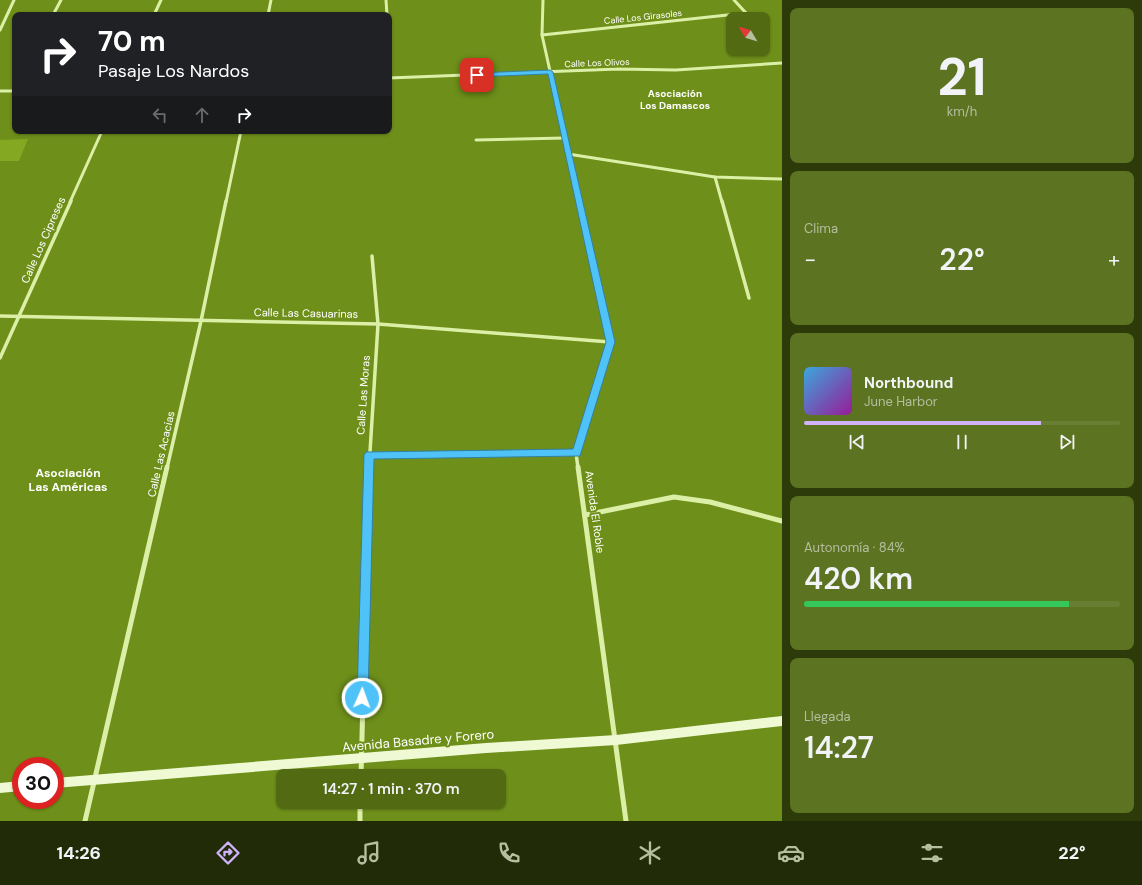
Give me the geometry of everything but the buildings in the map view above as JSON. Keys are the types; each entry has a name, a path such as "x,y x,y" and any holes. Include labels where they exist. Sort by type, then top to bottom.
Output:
{"street":[{"path":"0,30 14,0"},
{"path":"55,12 61,0"},
{"path":"155,12 161,0"},
{"path":"269,12 271,0"},
{"path":"386,0 386,12"},
{"name":"Avenida El Roble","path":"543,0 542,35 610,342 576,453 626,821"},
{"name":"Calle Los Girasoles","path":"542,35 746,13 734,0"},
{"name":"Calle Los Olivos","path":"392,78 618,69 676,70 782,63"},
{"path":"0,91 12,90"},
{"name":"Calle Los Cipreses","path":"0,358 101,134"},
{"name":"Calle Las Acacias","path":"85,821 201,321 240,134"},
{"path":"476,140 565,138"},
{"path":"568,154 715,176 782,179"},
{"path":"715,176 749,298"},
{"name":"Calle Las Moras","path":"361,769 369,455 378,324 372,256"},
{"name":"Calle Las Casuarinas","path":"0,316 378,324 610,342"},
{"path":"369,455 576,453"},
{"path":"585,515 674,497 710,502 782,521"},
{"name":"Avenida Basadre y Forero","path":"64,782 486,748 616,740 782,721"},
{"path":"0,788 12,787"},
{"path":"360,809 360,821"}],"green space":[{"path":"28,139 19,161 0,161 0,140"}],"district":[{"name":"Asociación Los Damascos","path":"675,98"},
{"name":"Asociación Las Américas","path":"68,480"}],"route":[{"path":"362,698 369,455 576,453 610,342 550,72 477,75"}]}
